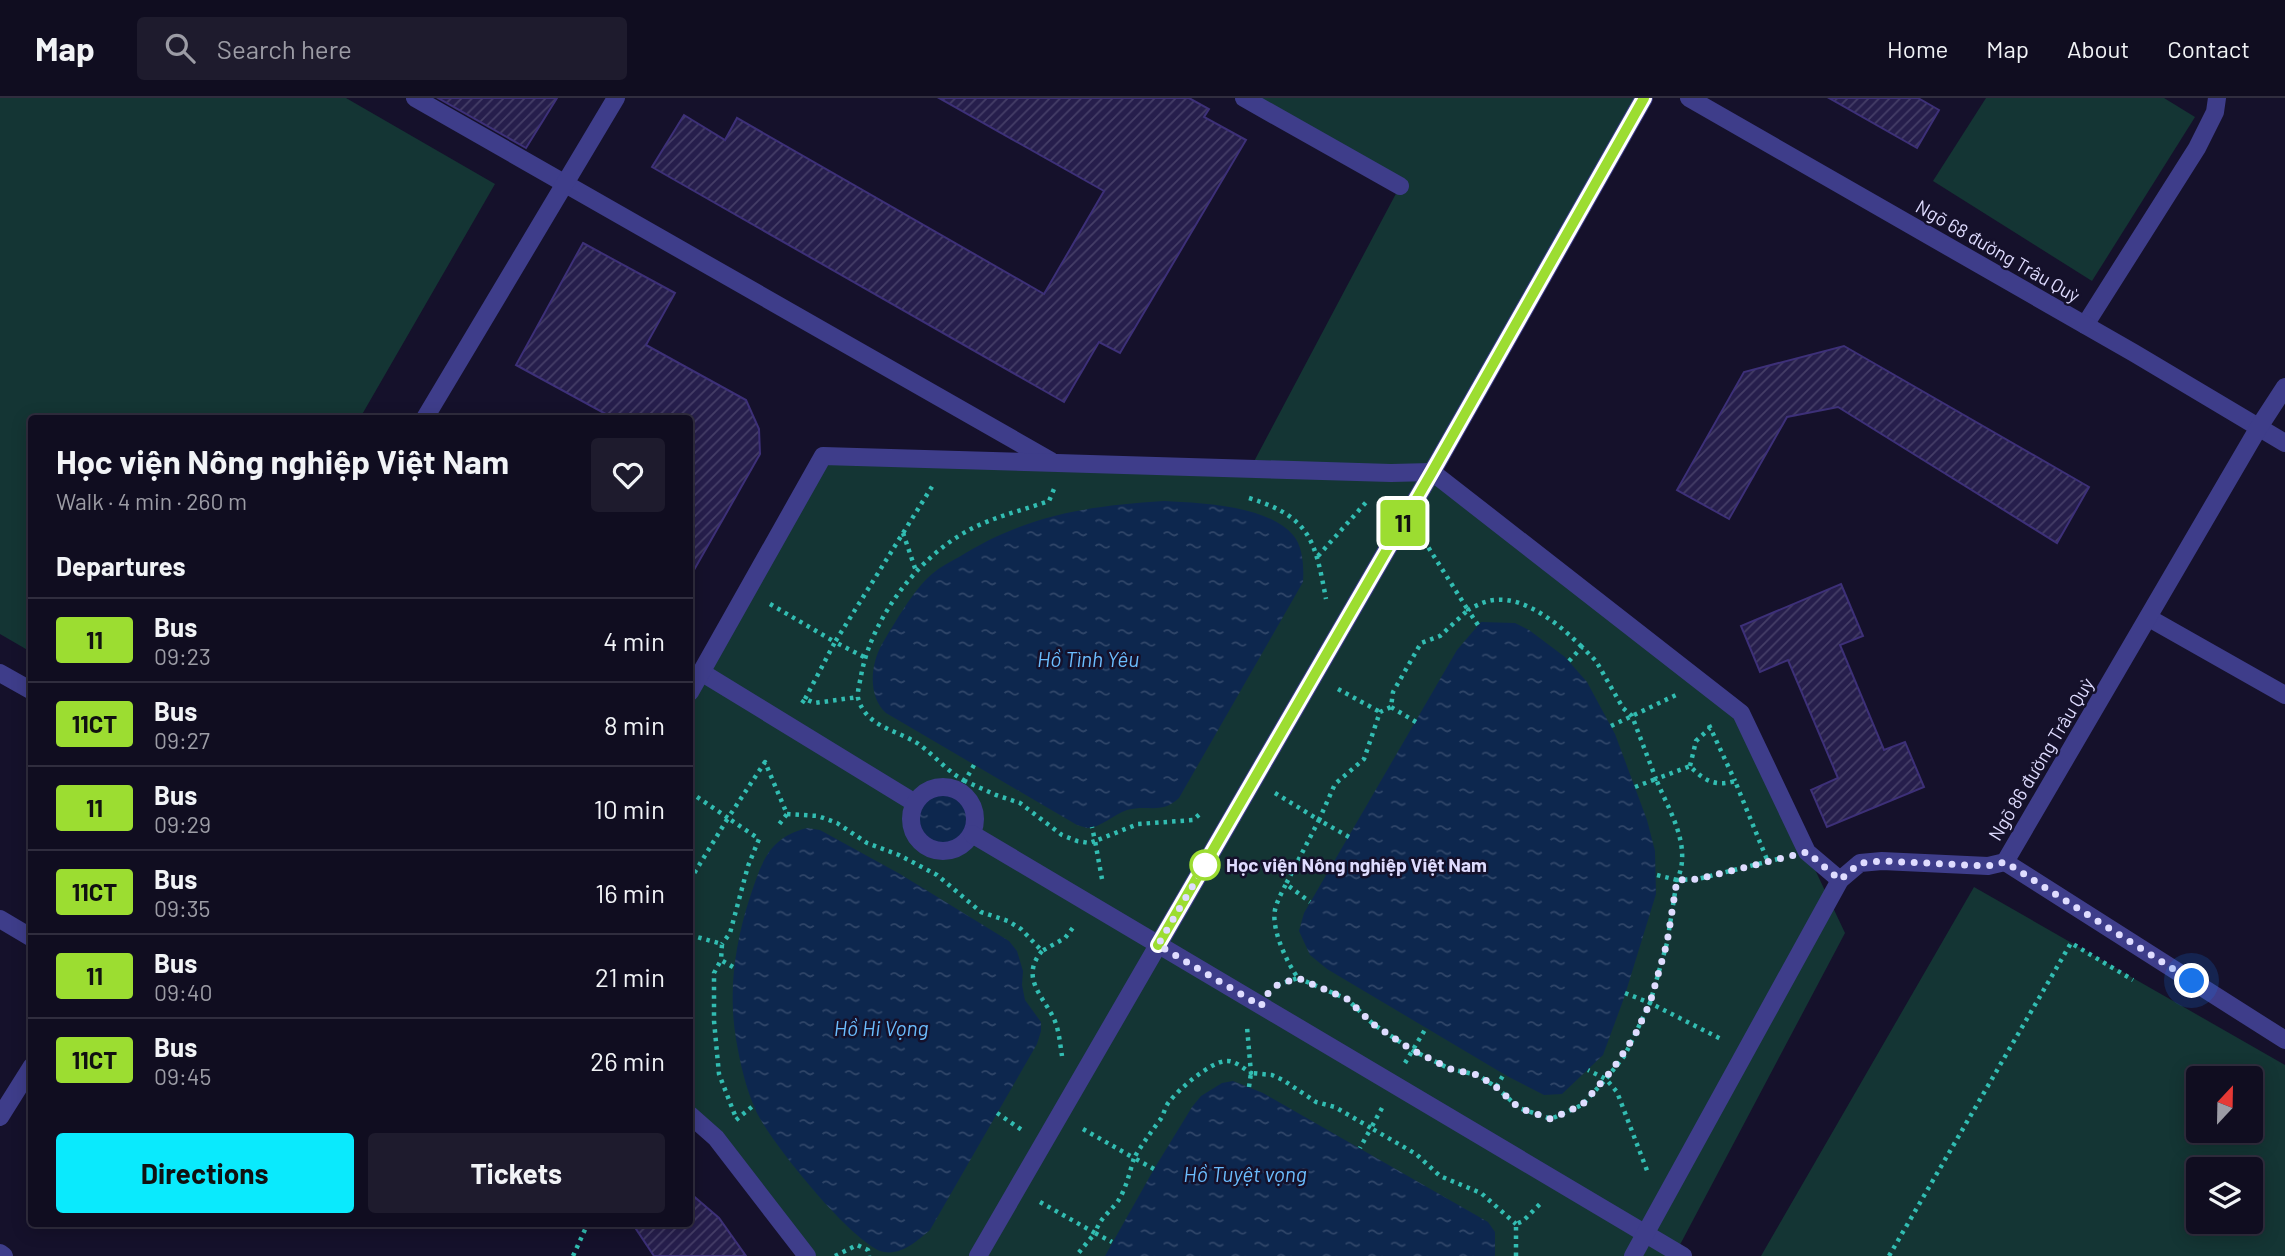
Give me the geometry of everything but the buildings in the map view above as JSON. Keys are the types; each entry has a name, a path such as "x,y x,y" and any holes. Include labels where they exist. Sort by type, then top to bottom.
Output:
{"street":[{"path":"415,98 1054,463"},
{"path":"427,415 616,98"},
{"path":"1244,98 1400,186"},
{"path":"978,1256 1408,514 1644,98"},
{"name":"Ngõ 68 đường Trâu Quỳ","path":"1689,98 2285,443"},
{"path":"2085,325 2197,148 2215,112 2217,98"},
{"path":"2259,427 2285,387"},
{"name":"Ngõ 86 đường Trâu Quỳ","path":"2259,427 2005,862 2285,1040"},
{"path":"693,686 823,456 1432,472 1741,713 1807,852 1840,880"},
{"path":"2149,618 2285,695"},
{"path":"701,671 915,803"},
{"path":"0,673 28,689"},
{"path":"947,787 959,791 968,799 974,810 972,834 964,845 953,850 940,851 928,847 918,839 912,827 911,815 915,803 924,793 935,788 947,787"},
{"path":"972,834 1683,1256"},
{"path":"1633,1256 1840,880 1860,863 1882,861 1988,866 2005,862"},
{"path":"0,919 28,936"},
{"path":"0,1117 28,1072"},
{"path":"693,1118 716,1138 807,1256"}],"path":[{"path":"788,725 835,642 948,460"},
{"path":"1054,463 1054,489 1049,501 969,530 925,561 887,611 869,643 864,657 858,697 870,718 887,731 916,742 934,755 950,773 996,795 1020,803 1062,835 1077,841 1089,843 1138,824 1193,820 1208,806"},
{"path":"1318,556 1391,473"},
{"path":"1242,496 1279,509 1301,525 1318,556 1326,601"},
{"path":"1408,514 1478,625"},
{"path":"903,533 916,572"},
{"path":"747,591 864,657"},
{"path":"1496,599 1513,602 1545,617 1596,662 1623,708 1632,716 1679,833 1682,867 1677,880 1667,943 1650,1003 1625,1055 1606,1079 1582,1105 1551,1119 1519,1108 1478,1075 1451,1069 1412,1050 1373,1024 1347,999 1298,978 1291,968 1276,930 1274,912 1335,784 1364,759 1380,712 1391,707 1393,692 1421,643 1440,636 1468,610 1483,602 1496,599"},
{"path":"1569,661 1582,648"},
{"path":"1331,686 1380,712"},
{"path":"1611,726 1677,694 1688,699"},
{"path":"805,699 814,703 858,697"},
{"path":"1391,707 1416,722"},
{"path":"1706,719 1768,862"},
{"path":"1690,766 1696,741 1710,728"},
{"path":"693,875 765,762 787,814"},
{"path":"965,781 974,765"},
{"path":"1634,787 1690,766"},
{"path":"1690,766 1708,781 1724,784 1735,781"},
{"path":"1272,792 1349,837"},
{"path":"693,794 759,839 748,866 730,933 722,943 721,960 714,973 714,1021 719,1074 736,1119"},
{"path":"777,827 787,814"},
{"path":"787,814 818,816 837,823 867,843 937,875 981,912 1009,921 1021,929 1042,951"},
{"path":"1092,827 1102,881 1090,904 1065,938 1042,951 1037,957 1035,990 1054,1018 1071,1096 1074,1124 1154,1168"},
{"path":"1657,875 1677,880 1698,879 1807,852"},
{"path":"1286,884 1310,902"},
{"path":"693,936 722,943"},
{"path":"1889,1256 2071,943 2142,985"},
{"path":"721,960 733,967"},
{"path":"1261,1006 1270,990 1298,978"},
{"path":"1625,993 1746,1052"},
{"path":"1245,996 1251,1073 1249,1087"},
{"path":"1076,1256 1121,1194 1134,1157 1146,1136 1162,1119 1167,1104 1200,1074 1224,1061 1232,1061 1251,1073 1272,1075 1283,1080 1316,1102 1335,1107 1371,1128 1360,1148"},
{"path":"1588,1070 1606,1079 1617,1092 1660,1206"},
{"path":"1496,1087 1504,1074"},
{"path":"1516,1256 1516,1224 1523,1221 1544,1201 1556,1181"},
{"path":"1034,1199 1112,1242"},
{"path":"573,1256 586,1227"},
{"path":"835,1256 857,1245 868,1250 869,1256"}],"green space":[{"path":"0,98 346,98 495,184 362,415 28,415 28,650 0,634"},
{"path":"1244,98 1642,98 1434,472 1741,713 1845,933 1674,1256 807,1256 693,1119 693,687 823,456 1250,469 1400,186"},
{"path":"1986,98 2164,98 2195,117 2092,281 1933,181"},
{"path":"1974,887 2285,1065 2285,1256 1761,1256"}],"water":[{"name":"Hồ Tình Yêu","path":"1164,501 1233,508 1267,517 1293,535 1301,551 1303,570 1303,582 1179,798 1160,808 1127,810 1092,827 1077,825 886,713 880,706 873,680 878,653 911,598 938,569 1008,531 1033,522 1083,510"},
{"path":"1481,622 1515,623 1529,630 1565,657 1587,682 1615,734 1647,820 1655,851 1656,894 1624,998 1603,1055 1562,1094 1544,1095 1507,1076 1327,969 1310,955 1299,931 1304,913 1457,650"},
{"path":"948,793 958,797 966,805 970,820 966,835 958,843 938,847 928,843 920,835 916,815 920,805 928,797"},
{"name":"Hồ Hi Vọng","path":"807,828 820,830 900,874 1009,941 1017,951 1023,971 1025,1000 1041,1022 1037,1044 930,1230 909,1246 897,1251 884,1252 853,1232 794,1167 756,1111 739,1057 733,985 745,914 758,873 768,853 783,838"},
{"name":"Hồ Tuyệt vọng","path":"1233,1081 1263,1093 1488,1222 1495,1232 1495,1256 1105,1256 1192,1107 1201,1096 1222,1083"}],"bus line":[{"name":"11","path":"1158,945 1432,472 1644,98"}],"place":[{"name":"Học viện Nông nghiệp Việt Nam","path":"1205,865"}],"route":[{"path":"1205,865 1158,945 1261,1006 1270,990 1290,979 1298,978 1347,999 1373,1024 1412,1050 1451,1069 1478,1075 1519,1108 1551,1119 1582,1105 1625,1055 1650,1003 1671,925 1677,880 1698,879 1807,852 1840,880 1860,863 1882,861 1988,866 2005,862 2192,981"}]}
